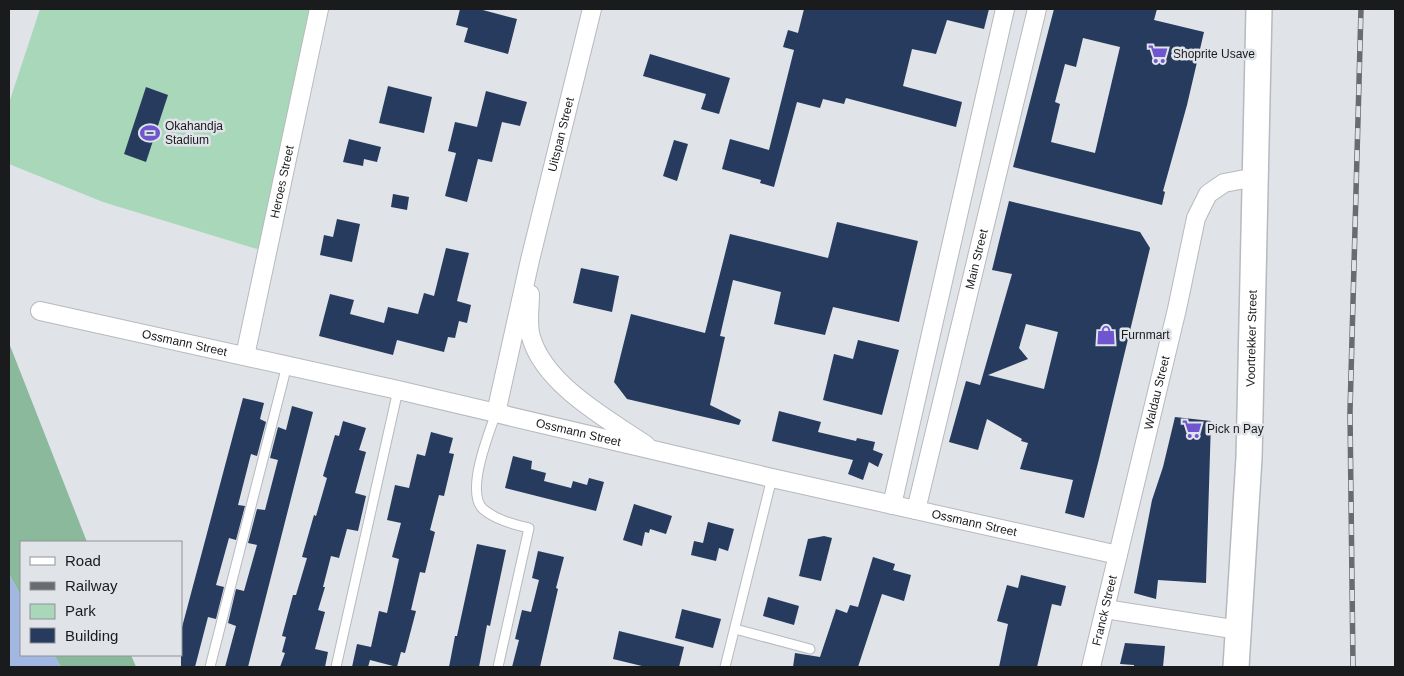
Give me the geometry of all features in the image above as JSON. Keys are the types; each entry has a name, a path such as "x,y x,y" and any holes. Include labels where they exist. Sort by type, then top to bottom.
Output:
{"main road":[{"name":"Voortrekker Street","path":"1236,667 1249,458 1259,9"}],"street":[{"name":"Heroes Street","path":"245,356 319,9"},
{"name":"Uitspan Street","path":"496,413 530,260 592,9"},
{"path":"892,505 1005,9"},
{"name":"Main Street","path":"916,510 1037,9"},
{"name":"Waldau Street","path":"1118,555 1177,308 1196,218 1208,194 1224,183 1256,177"},
{"name":"Uitspan Street","path":"530,260 530,334 536,354 551,374 592,410 657,452"},
{"name":"Ossmann Street","path":"40,311 288,365 657,452 1118,555"},
{"name":"Franck Street","path":"1091,667 1118,555"},
{"path":"1106,609 1239,630"}],"lane":[{"path":"210,667 288,365"},
{"path":"336,667 398,390"},
{"path":"496,413 478,469 476,492 481,508 500,520 529,528 498,667"},
{"path":"725,667 772,478"},
{"path":"735,629 810,649"}],"green space":[{"name":"Okahandja Stadium","path":"40,9 319,9 267,252 103,202 9,164 9,103"},
{"path":"9,343 87,541 20,541 20,594 9,574"},
{"path":"55,656 131,656 136,667 61,667"}],"water":[{"path":"9,574 20,594 20,656 55,656 61,667 9,667"}],"building":[{"path":"460,9 479,9 517,19 508,54 464,42 468,28 456,25"},
{"path":"804,9 989,9 984,29 947,20 936,54 912,49 903,86 962,102 956,127 846,98 844,104 823,99 820,108 797,102 774,187 760,183 761,180 722,169 730,139 769,150 794,50 783,47 788,30 798,33"},
{"path":"1054,9 1157,9 1154,20 1204,32 1187,105 1163,191 1165,192 1162,205 1013,167","holes":["1083,38 1120,47 1095,153 1051,142 1060,104 1055,102 1065,64 1076,67"]},
{"path":"650,54 730,78 719,114 701,109 706,94 643,76"},
{"path":"388,86 432,97 424,133 379,123"},
{"path":"146,87 168,95 146,162 124,154"},
{"path":"486,91 527,102 520,126 502,122 492,162 478,159 467,202 445,196 456,153 448,151 455,122 477,127"},
{"path":"349,139 381,147 377,162 364,159 363,166 343,162"},
{"path":"674,140 688,144 677,181 663,176"},
{"path":"393,194 409,197 407,210 391,207"},
{"path":"1009,201 1140,232 1150,248 1084,518 1065,513 1073,480 1020,469 1028,443 1021,441 1022,439 987,419 978,450 949,442 966,381 980,385 1012,274 992,270","holes":["1026,324 1058,332 1044,389 988,375 1028,359 1019,348"]},
{"path":"337,219 360,224 352,262 320,255 324,235 333,237"},
{"path":"837,222 918,241 899,322 833,307 825,335 774,324 781,292 733,280 720,336 725,337 710,405 741,420 739,425 627,399 614,382 631,314 705,333 730,234 828,258"},
{"path":"446,248 469,253 457,301 471,305 467,323 459,321 455,338 448,337 444,352 397,340 393,355 319,336 330,294 354,300 350,314 384,323 388,307 418,314 424,293 434,296"},
{"path":"581,268 619,276 612,312 573,303"},
{"path":"858,340 899,350 882,415 823,400 834,354 853,359"},
{"path":"243,398 264,403 260,419 266,422 257,456 251,454 238,505 245,506 236,540 229,538 216,585 224,587 216,619 208,617 195,667 181,667 182,627"},
{"path":"292,406 313,412 248,667 225,667 236,626 228,623 236,589 244,591 257,545 248,543 257,509 265,510 278,460 270,458 278,427 286,430"},
{"path":"779,411 821,422 818,432 856,441 857,438 875,442 873,450 883,454 878,467 869,462 863,480 848,474 853,460 772,441"},
{"path":"1175,417 1211,421 1206,583 1158,580 1156,599 1134,593 1152,500 1163,467"},
{"path":"343,421 366,428 359,450 366,452 355,493 366,496 358,531 347,529 339,558 331,556 323,587 325,587 318,610 325,612 315,649 328,652 325,667 280,667 285,653 282,652 286,637 282,636 293,595 296,595 307,558 302,557 327,478 323,476 335,435 339,436"},
{"path":"431,432 453,438 449,453 454,454 444,496 439,495 430,530 435,532 425,573 420,572 411,610 416,611 405,653 401,652 397,667 370,660 368,667 352,667 357,644 371,647 379,611 387,613 399,559 392,557 401,523 387,520 395,485 409,488 417,454 425,456"},
{"path":"513,456 532,461 531,469 546,473 544,481 571,488 573,481 587,485 589,478 604,482 596,511 505,488"},
{"path":"634,504 672,516 666,534 650,529 649,533 645,532 642,546 623,540"},
{"path":"708,522 734,529 728,551 719,548 716,561 691,555 694,541 703,543"},
{"path":"824,536 832,538 821,581 799,576 808,539"},
{"path":"477,544 506,550 490,626 487,625 479,667 449,667 455,636 457,636"},
{"path":"538,551 564,557 556,588 558,589 540,667 512,667 519,640 515,639 522,610 531,612 539,580 532,578"},
{"path":"873,557 895,564 893,570 911,575 904,601 882,594 858,667 793,667 795,653 820,657 836,609 847,613 850,605 858,607"},
{"path":"1021,575 1066,586 1061,606 1052,604 1037,667 999,667 1008,624 997,621 1007,585 1018,588"},
{"path":"768,597 799,606 794,625 763,616"},
{"path":"682,609 721,619 713,648 675,638"},
{"path":"619,631 684,647 679,667 646,667 613,659"},
{"path":"1125,643 1165,646 1163,667 1134,667 1134,665 1120,664"}],"railway":[{"path":"1353,667 1350,412 1361,9"}],"place":[{"name":"Shoprite Usave","path":"1158,54"},
{"name":"Okahandja Stadium","path":"150,133"},
{"name":"Furnmart","path":"1106,335"},
{"name":"Pick n Pay","path":"1192,429"}]}
